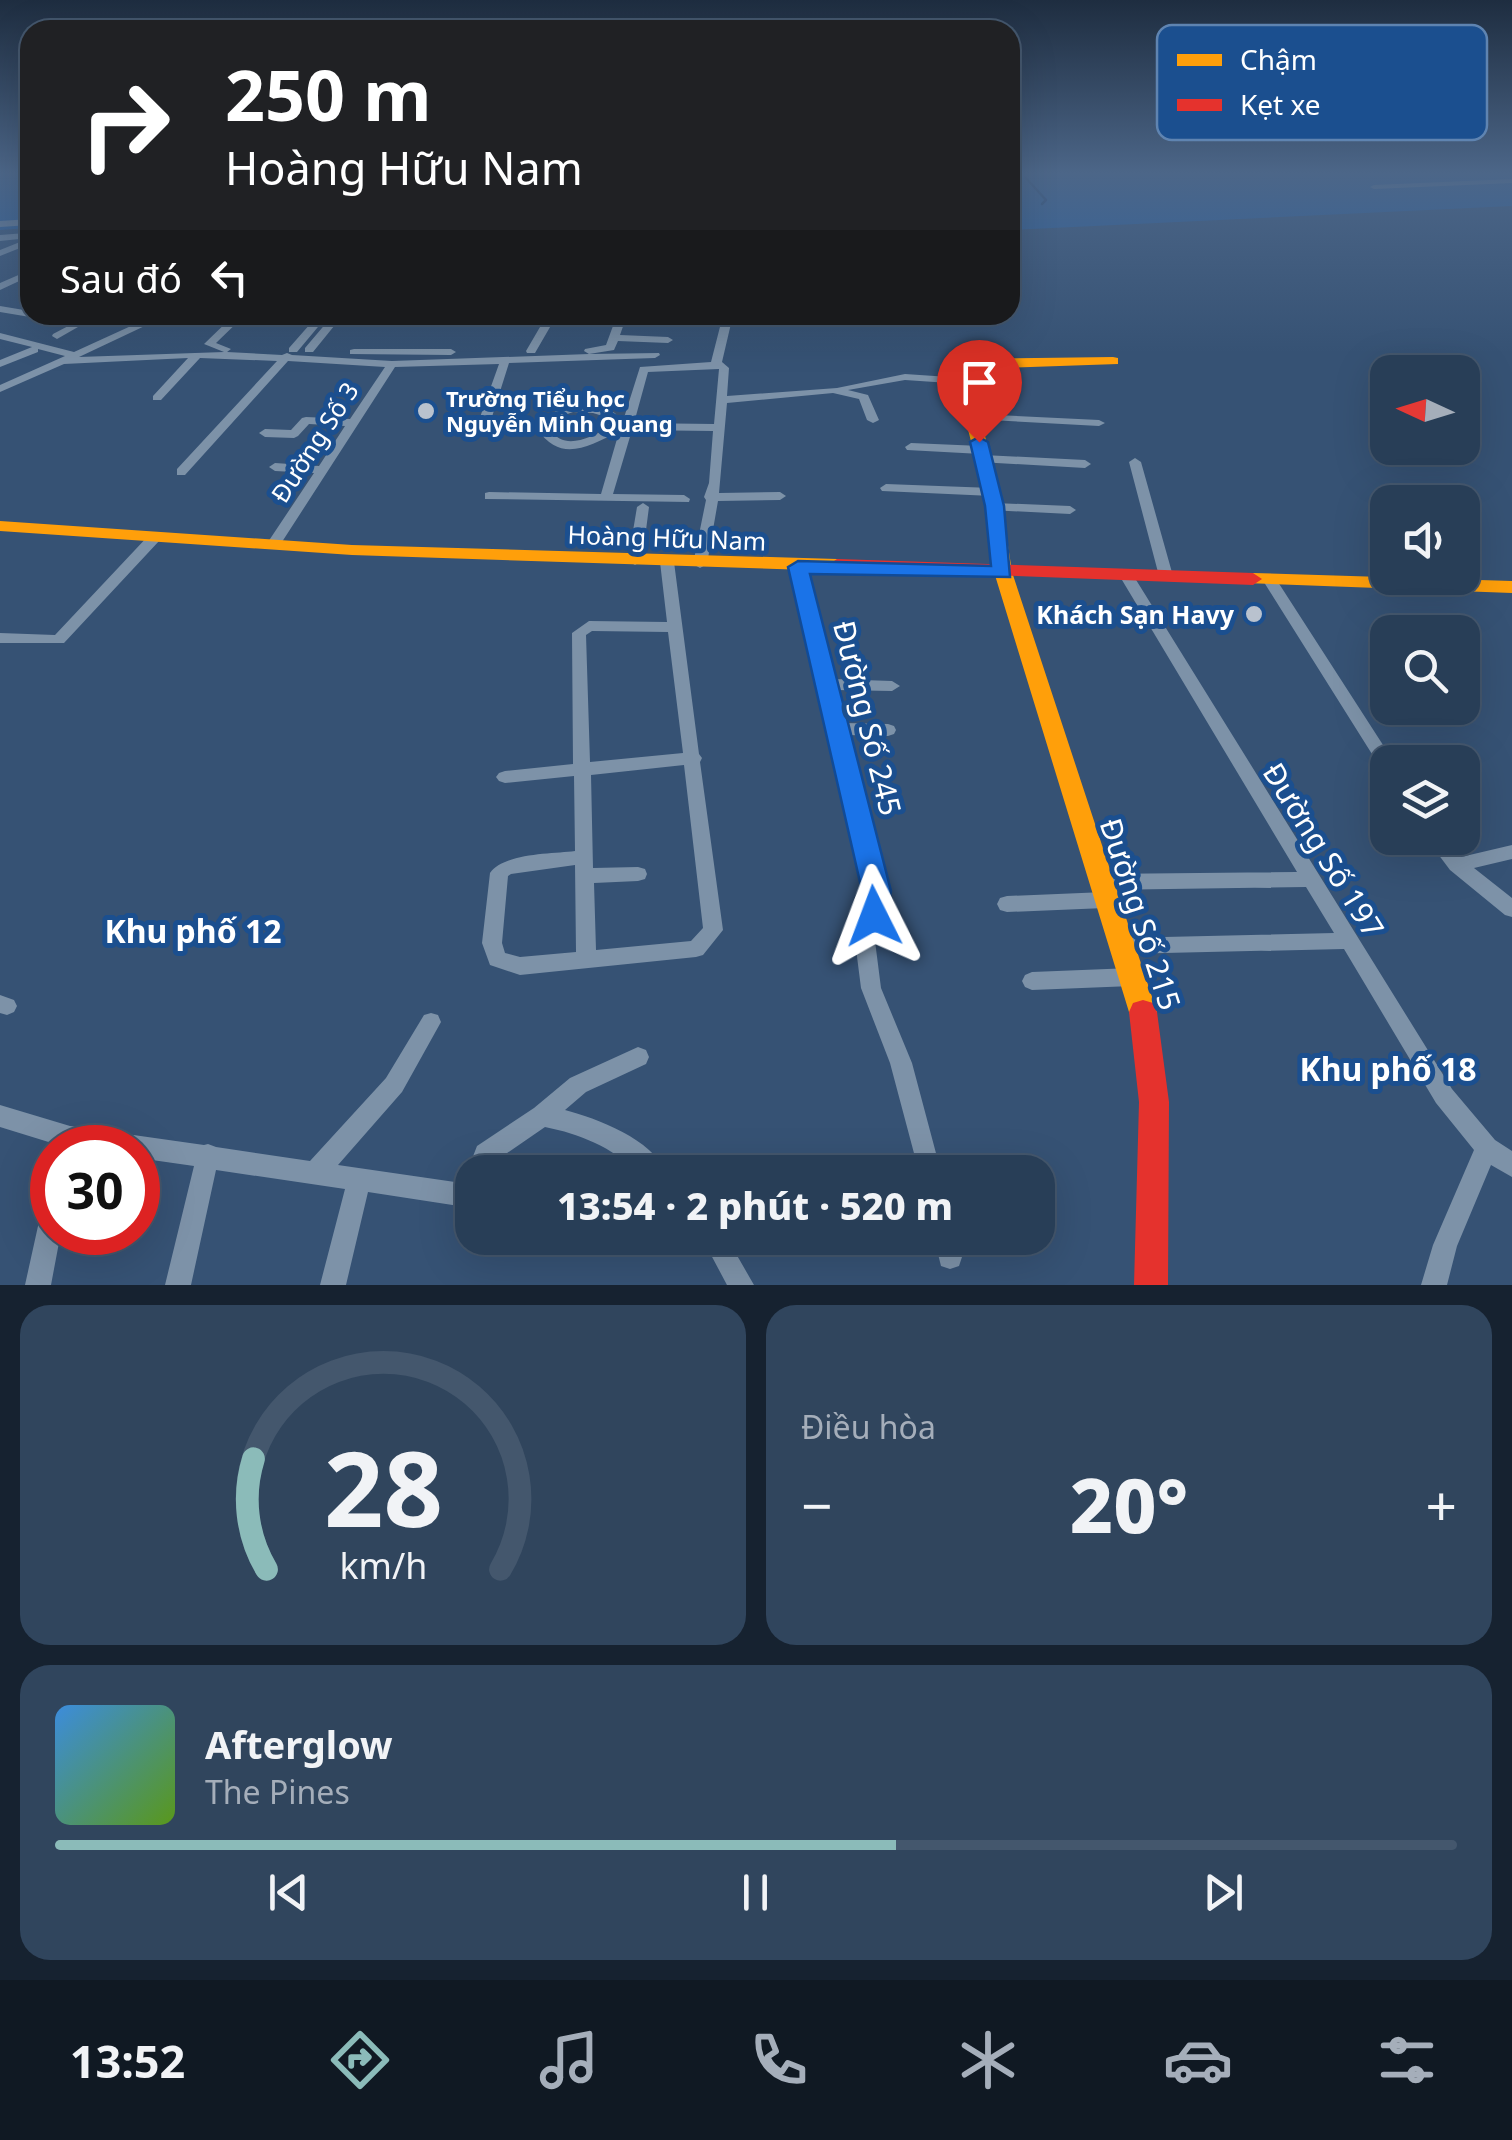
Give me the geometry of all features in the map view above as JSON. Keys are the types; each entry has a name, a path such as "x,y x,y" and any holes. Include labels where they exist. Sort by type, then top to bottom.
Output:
{"main road":[{"path":"964,381 960,367 967,363 1113,361"},
{"name":"Đường Số 215","path":"964,381 993,499 1002,572 1132,977 1152,1053 1154,1136 1146,1252 1151,1285"},
{"name":"Hoàng Hữu Nam","path":"0,526 273,545 700,564 1512,586"}],"street":[{"path":"57,336 76,325"},
{"path":"0,389 140,325"},
{"path":"231,325 210,347 392,364 654,355"},
{"path":"181,472 314,325"},
{"path":"309,350 330,325"},
{"path":"531,351 546,325"},
{"path":"62,361 309,350 593,351 610,348 619,325"},
{"path":"700,564 724,368 716,363 726,325"},
{"path":"0,336 75,355"},
{"path":"614,338 668,340"},
{"path":"0,364 34,350"},
{"path":"157,398 198,354"},
{"path":"485,420 505,360"},
{"name":"Đường Số 3","path":"273,545 392,364"},
{"path":"606,497 622,428 644,369 720,366"},
{"path":"720,400 833,390 905,377 964,381"},
{"path":"833,390 864,397 873,420"},
{"path":"622,428 611,415 579,408 554,415 543,429 554,441 581,444 600,440 622,428 717,428"},
{"path":"974,417 1099,423"},
{"path":"264,433 294,434 306,420 354,423"},
{"path":"911,447 1085,464"},
{"path":"1135,462 1166,576"},
{"path":"275,467 323,470"},
{"path":"886,488 1070,510"},
{"path":"489,496 684,499"},
{"path":"710,497 780,496"},
{"path":"635,561 643,507"},
{"path":"0,638 59,640 155,538"},
{"path":"638,874 584,867 508,867 499,873 492,943 498,958 520,966 696,948 713,930 667,562"},
{"name":"Đường Số 245","path":"798,567 876,891 865,941 871,988 901,1064 925,1155"},
{"name":"Đường Số 197","path":"1126,575 1444,1096 1487,1148 1512,1165"},
{"path":"1270,579 1375,745"},
{"path":"586,958 580,633 588,626 676,627"},
{"path":"828,684 892,686"},
{"path":"838,729 888,730"},
{"path":"505,777 694,758"},
{"path":"1457,865 1512,852"},
{"path":"1449,855 1512,909"},
{"path":"1007,904 1102,891 1309,879"},
{"path":"1121,946 1347,941"},
{"path":"1032,981 1132,977"},
{"path":"314,1174 394,1085 431,1022"},
{"path":"485,1155 542,1116 578,1085 638,1057"},
{"path":"0,1116 30,1127"},
{"path":"542,1116 575,1121 638,1155"},
{"path":"1434,1285 1445,1246 1487,1148"},
{"path":"160,1151 359,1180 455,1189"},
{"path":"178,1285 208,1155"},
{"path":"333,1285 359,1180"},
{"path":"38,1285 44,1255"},
{"path":"723,1255 740,1285"}],"traffic: slow":[{"path":"1113,361 967,363 959,367 992,492 1003,572 1143,1012"},
{"path":"0,526 352,550 837,565"},
{"path":"1253,579 1512,587"}],"traffic: jam":[{"path":"837,565 1253,579"},
{"path":"1143,1012 1154,1102 1151,1285"}],"place":[{"name":"Trường Tiểu học Nguyễn Minh Quang","path":"426,411"},
{"name":"Khách Sạn Havy","path":"1254,614"}],"district":[{"name":"Khu phố 12","path":"193,930"},
{"name":"Khu phố 18","path":"1388,1068"}],"route":[{"path":"874,916 876,891 798,567 1002,572 994,506 979,442"}]}
